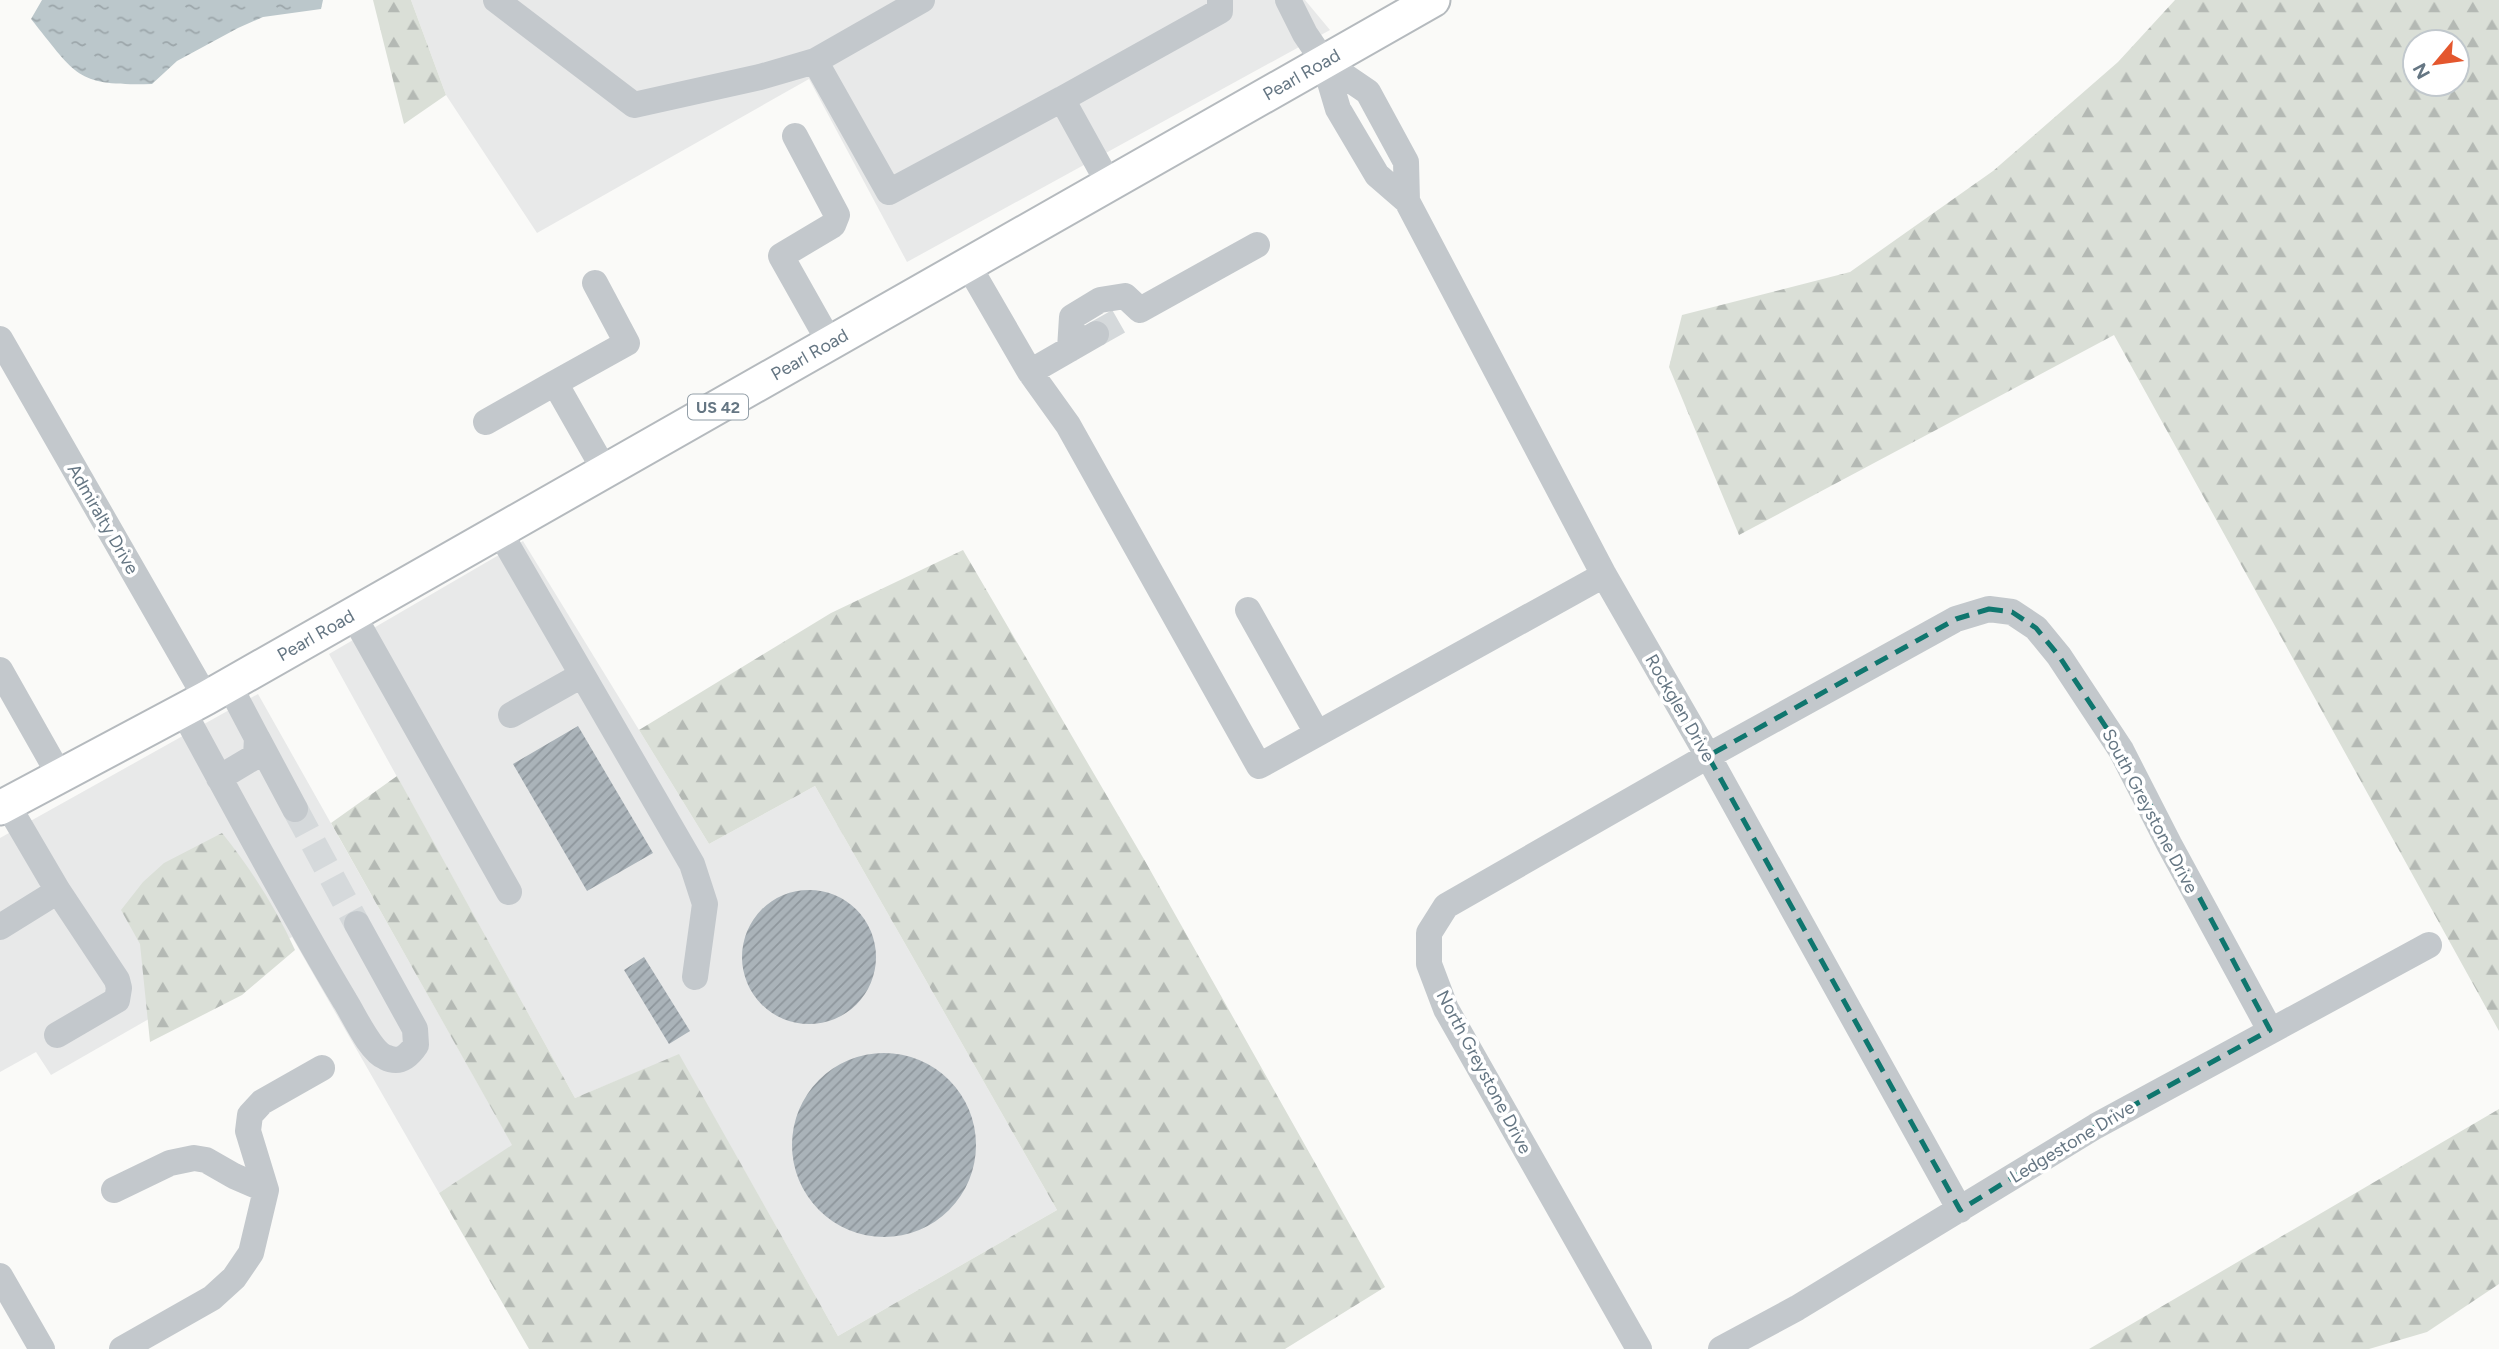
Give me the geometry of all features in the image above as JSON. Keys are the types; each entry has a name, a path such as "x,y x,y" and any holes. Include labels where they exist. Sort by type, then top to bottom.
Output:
{"main road":[{"name":"Pearl Road","path":"4,806 206,698 1433,0"}],"street":[{"path":"496,0 634,105 760,77 816,61 922,0"},
{"path":"816,61 889,192 1220,10 1220,0"},
{"name":"Rockglen Drive","path":"1288,0 1305,34 1324,62 1338,109 1377,175 1407,201 1604,575 1708,756 1960,1210"},
{"path":"1062,99 1110,184"},
{"path":"795,136 837,215 833,225 781,256 830,343"},
{"path":"1070,349 1072,317 1100,300 1125,296 1129,315 1257,245"},
{"path":"968,265 1030,372 1068,425 1259,766 1604,575"},
{"path":"486,422 628,343 594,283"},
{"path":"1030,372 1096,334"},
{"name":"Admiralty Drive","path":"0,339 206,698"},
{"path":"555,383 605,471"},
{"path":"499,531 692,864 705,904 695,976"},
{"name":"South Greystone Drive","path":"1708,756 1956,620 1989,609 2012,612 2036,628 2059,656 2121,750 2181,868 2270,1030"},
{"path":"1248,610 1317,733"},
{"path":"353,615 509,892"},
{"path":"0,670 60,776"},
{"path":"511,715 582,675"},
{"path":"206,698 257,738 295,809"},
{"path":"206,698 219,778 369,1040 383,1057 397,1061 408,1056 416,1045 415,1029 357,924"},
{"path":"219,778 256,756 257,738"},
{"name":"North Greystone Drive","path":"1639,1349 1446,1009 1429,964 1429,933 1446,906 1708,756"},
{"path":"4,806 117,980 119,988 117,1000 57,1035"},
{"path":"0,927 58,891"},
{"name":"Ledgestone Drive","path":"1721,1349 1797,1308 2096,1126 2429,945"},
{"path":"122,1349 212,1298 234,1278 251,1253 266,1190 248,1131 250,1115 262,1102 322,1068"},
{"path":"114,1190 170,1163 194,1158 206,1160 266,1190"},
{"path":"0,1276 42,1349"}],"highlighted area":[{"path":"1989,609 2012,612 2036,628 2059,656 2121,750 2270,1030 2096,1126 1960,1210 1708,756 1956,619"}],"shaded area":[{"path":"411,0 1305,0 1330,30 907,262 809,79 537,233 446,95"},
{"path":"523,541 709,844 815,786 1057,1210 838,1336 679,1055 575,1098 329,654"},
{"path":"258,694 513,1146 439,1193 292,937 51,1075 36,1052 0,1072 0,838"}],"green space":[{"path":"373,0 411,0 446,95 404,124"},
{"path":"2175,0 2499,0 2499,1031 2114,335 1739,535 1669,367 1682,315 1850,272 1993,171 2118,62"},
{"path":"963,550 1145,861 1385,1287 1285,1349 529,1349 439,1193 512,1145 331,823 397,776 575,1098 679,1054 838,1336 1057,1210 815,786 709,844 639,730 831,613"},
{"path":"222,833 262,889 295,950 242,995 150,1042 140,944 121,910 143,882 164,863"},
{"path":"2499,1109 2499,1284 2427,1332 2369,1349 2089,1349"}],"water":[{"path":"42,0 323,0 321,9 263,17 238,28 177,61 152,84 127,84 92,79 69,65 31,19"}],"building":[{"path":"578,726 653,853 587,891 513,764"},
{"path":"809,890 835,895 856,910 871,931 876,957 871,983 856,1004 835,1019 809,1024 783,1019 762,1004 747,983 742,957 747,931 762,910 783,895"},
{"path":"644,957 690,1031 669,1044 624,970"},
{"path":"884,1053 902,1054 919,1060 935,1068 949,1080 961,1094 969,1110 975,1127 975,1163 969,1180 961,1196 949,1210 935,1222 919,1230 902,1236 884,1237 866,1236 849,1230 833,1222 819,1210 807,1196 799,1180 793,1163 792,1145 793,1127 799,1110 807,1094 819,1080 833,1068 849,1060 866,1054"}],"tunnel":[{"path":"1096,334 1119,321"},
{"path":"295,809 357,924"}]}
